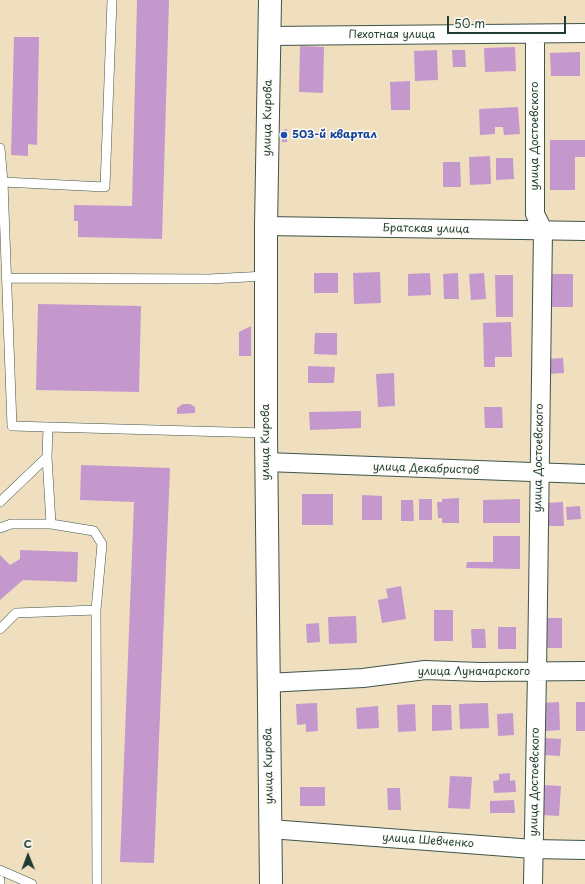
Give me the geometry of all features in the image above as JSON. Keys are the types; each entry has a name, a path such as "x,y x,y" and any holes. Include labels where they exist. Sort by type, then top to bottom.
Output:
{"main road":[{"name":"улица Кирова","path":"270,0 266,226 266,462 271,884"}],"street":[{"name":"Пехотная улица","path":"270,36 585,33"},
{"name":"улица Достоевского","path":"533,884 543,230 535,214 535,34"},
{"name":"Братская улица","path":"266,226 585,231"},
{"name":"улица Декабристов","path":"266,462 585,474"},
{"name":"улица Луначарского","path":"268,683 363,678 425,670 537,672 585,671"},
{"name":"улица Шевченко","path":"270,829 533,849 585,850"}],"lane":[{"path":"3,182 105,187 112,0"},
{"path":"0,148 3,182 12,426 266,433"},
{"path":"7,278 209,279 266,276"},
{"path":"48,427 47,457 51,524"},
{"path":"0,502 47,457"},
{"path":"0,528 12,524 51,524 94,531 102,544 96,610 97,884"},
{"path":"0,629 16,613 96,610"},
{"path":"0,870 32,884"}],"building":[{"path":"137,0 169,0 162,239 78,237 78,221 74,221 74,205 132,206"},
{"path":"14,37 39,37 37,145 28,144 28,156 11,155"},
{"path":"300,46 324,47 323,93 299,92"},
{"path":"515,47 516,71 485,72 484,48"},
{"path":"437,50 438,80 415,81 414,51"},
{"path":"452,50 465,50 466,67 453,67"},
{"path":"580,52 580,76 551,76 550,53"},
{"path":"410,81 410,110 391,110 390,82"},
{"path":"518,107 520,134 504,135 503,127 495,127 495,134 480,135 479,109"},
{"path":"287,129 287,142 282,142 282,130"},
{"path":"550,140 585,140 585,157 575,157 575,190 550,190"},
{"path":"490,156 491,184 470,185 469,157"},
{"path":"496,158 513,158 514,179 496,180"},
{"path":"443,162 460,162 461,187 443,187"},
{"path":"380,272 381,303 354,304 353,273"},
{"path":"314,273 338,273 338,293 314,293"},
{"path":"430,273 431,295 408,296 408,274"},
{"path":"458,273 459,299 444,299 443,274"},
{"path":"484,273 486,299 471,300 469,274"},
{"path":"552,274 573,274 573,307 552,307"},
{"path":"495,275 513,275 513,317 496,317"},
{"path":"38,304 141,306 139,392 36,390"},
{"path":"511,322 512,357 495,357 495,367 484,367 483,323"},
{"path":"251,326 251,356 239,356 239,332"},
{"path":"315,333 337,333 337,355 314,354"},
{"path":"563,358 564,373 548,374 547,359"},
{"path":"308,366 335,367 334,383 308,383"},
{"path":"394,373 395,406 378,407 376,374"},
{"path":"183,404 190,404 195,407 195,413 177,414 177,408"},
{"path":"484,407 502,407 503,428 485,428"},
{"path":"361,411 361,428 310,430 309,412"},
{"path":"81,465 170,468 154,863 120,862 134,502 80,500"},
{"path":"302,494 333,494 333,525 302,525"},
{"path":"362,495 382,496 382,520 362,520"},
{"path":"459,498 459,523 442,523 442,518 438,518 437,502 442,502 442,499"},
{"path":"419,499 432,499 432,520 419,520"},
{"path":"520,499 520,523 483,523 483,500"},
{"path":"401,500 413,500 414,521 401,521"},
{"path":"563,502 564,526 547,526 546,503"},
{"path":"580,506 581,519 567,520 566,507"},
{"path":"493,536 520,536 520,569 466,568 467,562 493,562"},
{"path":"20,550 78,552 77,582 23,580 0,600 0,555 10,565 20,559"},
{"path":"401,586 406,619 382,623 378,600 388,598 386,589"},
{"path":"434,610 453,610 453,641 434,641"},
{"path":"356,616 357,643 329,644 328,617"},
{"path":"547,618 562,618 562,648 547,648"},
{"path":"319,623 320,642 307,643 306,624"},
{"path":"498,627 516,627 516,649 498,649"},
{"path":"471,629 485,629 486,648 472,648"},
{"path":"559,702 560,730 545,731 544,703"},
{"path":"576,702 585,702 585,731 576,731"},
{"path":"317,703 318,731 306,732 306,724 297,725 296,704"},
{"path":"488,703 489,728 460,729 459,704"},
{"path":"415,704 416,731 398,732 397,705"},
{"path":"432,705 451,705 452,730 432,731"},
{"path":"378,706 379,728 357,729 356,708"},
{"path":"513,713 514,735 498,736 497,714"},
{"path":"544,738 561,739 560,756 543,755"},
{"path":"510,773 510,781 515,780 516,792 494,793 493,781 499,780 499,774"},
{"path":"450,776 472,777 470,809 448,808"},
{"path":"543,785 561,786 559,816 541,815"},
{"path":"300,787 325,787 325,806 300,806"},
{"path":"387,788 400,788 401,810 388,810"},
{"path":"514,800 515,813 490,813 490,801"}],"place":[{"name":"503-й квартал","path":"284,135"}]}
